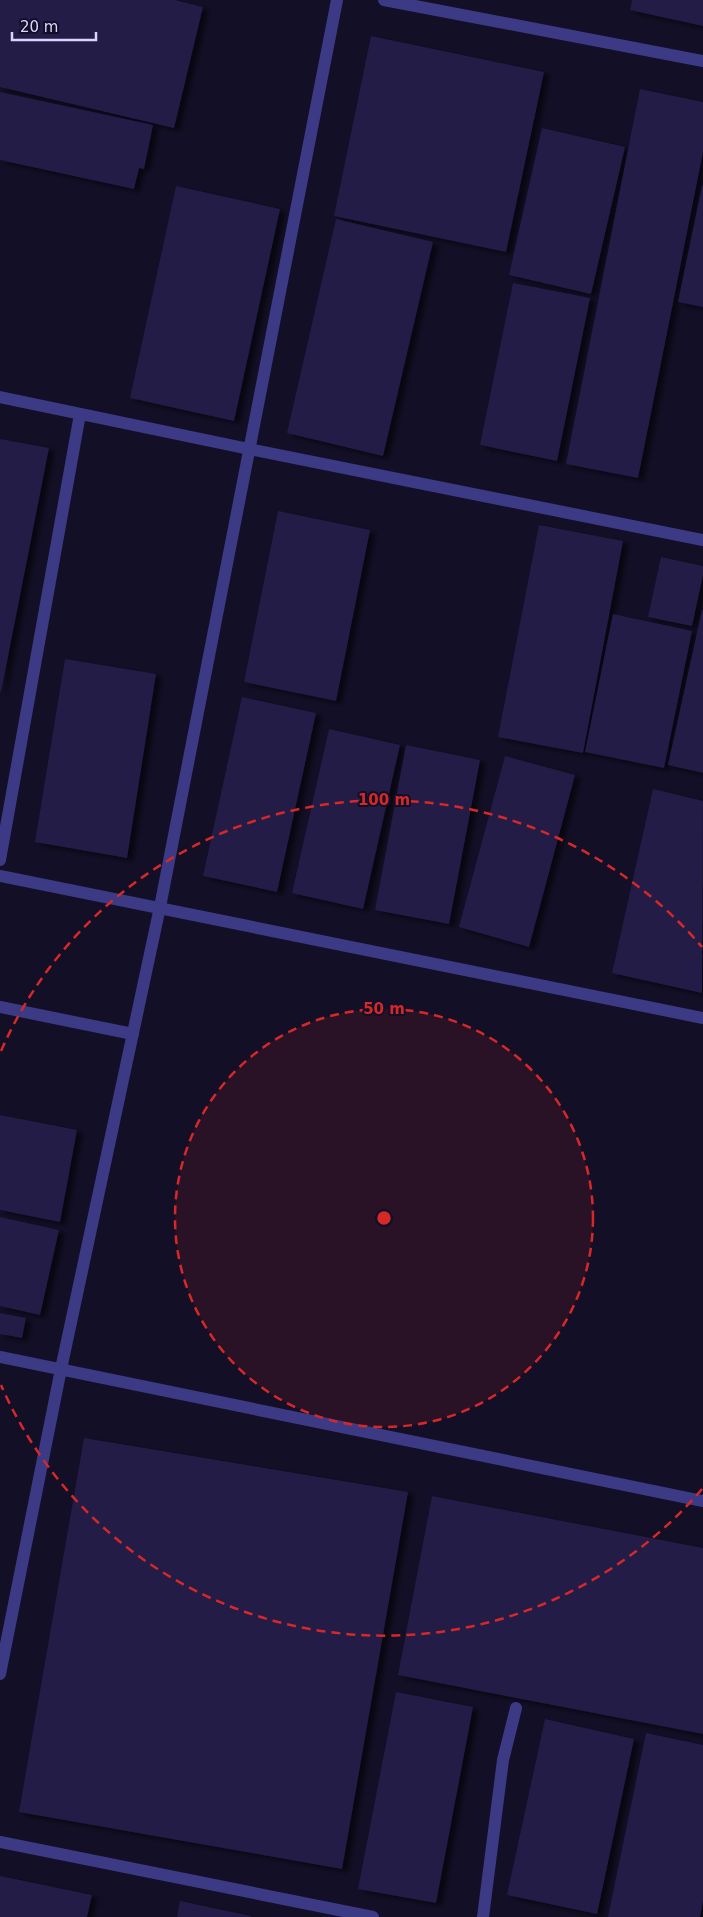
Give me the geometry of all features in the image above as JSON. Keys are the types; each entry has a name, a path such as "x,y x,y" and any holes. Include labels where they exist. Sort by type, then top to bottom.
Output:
{"street":[{"path":"0,1674 61,1368 160,907 336,0"},
{"path":"384,0 703,61"},
{"path":"0,397 703,540"},
{"path":"0,860 80,414"},
{"path":"0,876 703,1018"},
{"path":"0,1007 133,1034"},
{"path":"0,1357 703,1501"},
{"path":"483,1917 504,1760 516,1708"},
{"path":"0,1842 373,1917"}],"building":[{"path":"0,0 175,0 203,7 174,128 0,87"},
{"path":"632,0 703,0 703,26 630,10"},
{"path":"371,36 544,72 506,252 334,216"},
{"path":"640,89 703,102 703,152 638,478 566,464"},
{"path":"0,92 153,125 144,169 139,168 134,189 0,160"},
{"path":"542,128 625,147 591,294 509,275"},
{"path":"176,186 280,209 234,421 130,398"},
{"path":"703,186 703,307 678,302"},
{"path":"336,219 433,242 383,456 287,433"},
{"path":"513,283 590,298 557,461 480,445"},
{"path":"0,439 49,448 1,692 0,692"},
{"path":"278,511 370,530 336,701 244,682"},
{"path":"539,525 623,541 583,753 498,737"},
{"path":"661,557 703,566 703,575 692,626 648,617"},
{"path":"703,610 703,773 668,765"},
{"path":"613,614 692,631 664,768 585,752"},
{"path":"65,659 156,674 127,858 35,842"},
{"path":"242,697 316,713 277,892 203,876"},
{"path":"329,729 400,745 363,909 292,893"},
{"path":"406,745 480,760 449,924 375,910"},
{"path":"505,756 575,775 529,947 459,927"},
{"path":"653,789 703,801 702,993 612,973"},
{"path":"0,1115 77,1130 60,1222 0,1210"},
{"path":"0,1217 59,1230 40,1315 0,1306"},
{"path":"0,1313 26,1318 22,1338 0,1334"},
{"path":"84,1438 408,1492 342,1869 19,1812"},
{"path":"432,1496 703,1548 703,1734 398,1675"},
{"path":"396,1692 473,1707 436,1903 358,1889"},
{"path":"545,1719 634,1739 597,1914 507,1895"},
{"path":"646,1733 703,1745 703,1901 700,1917 608,1917"},
{"path":"0,1876 92,1895 87,1917 0,1917"},
{"path":"180,1901 251,1916 251,1917 177,1917"}]}
